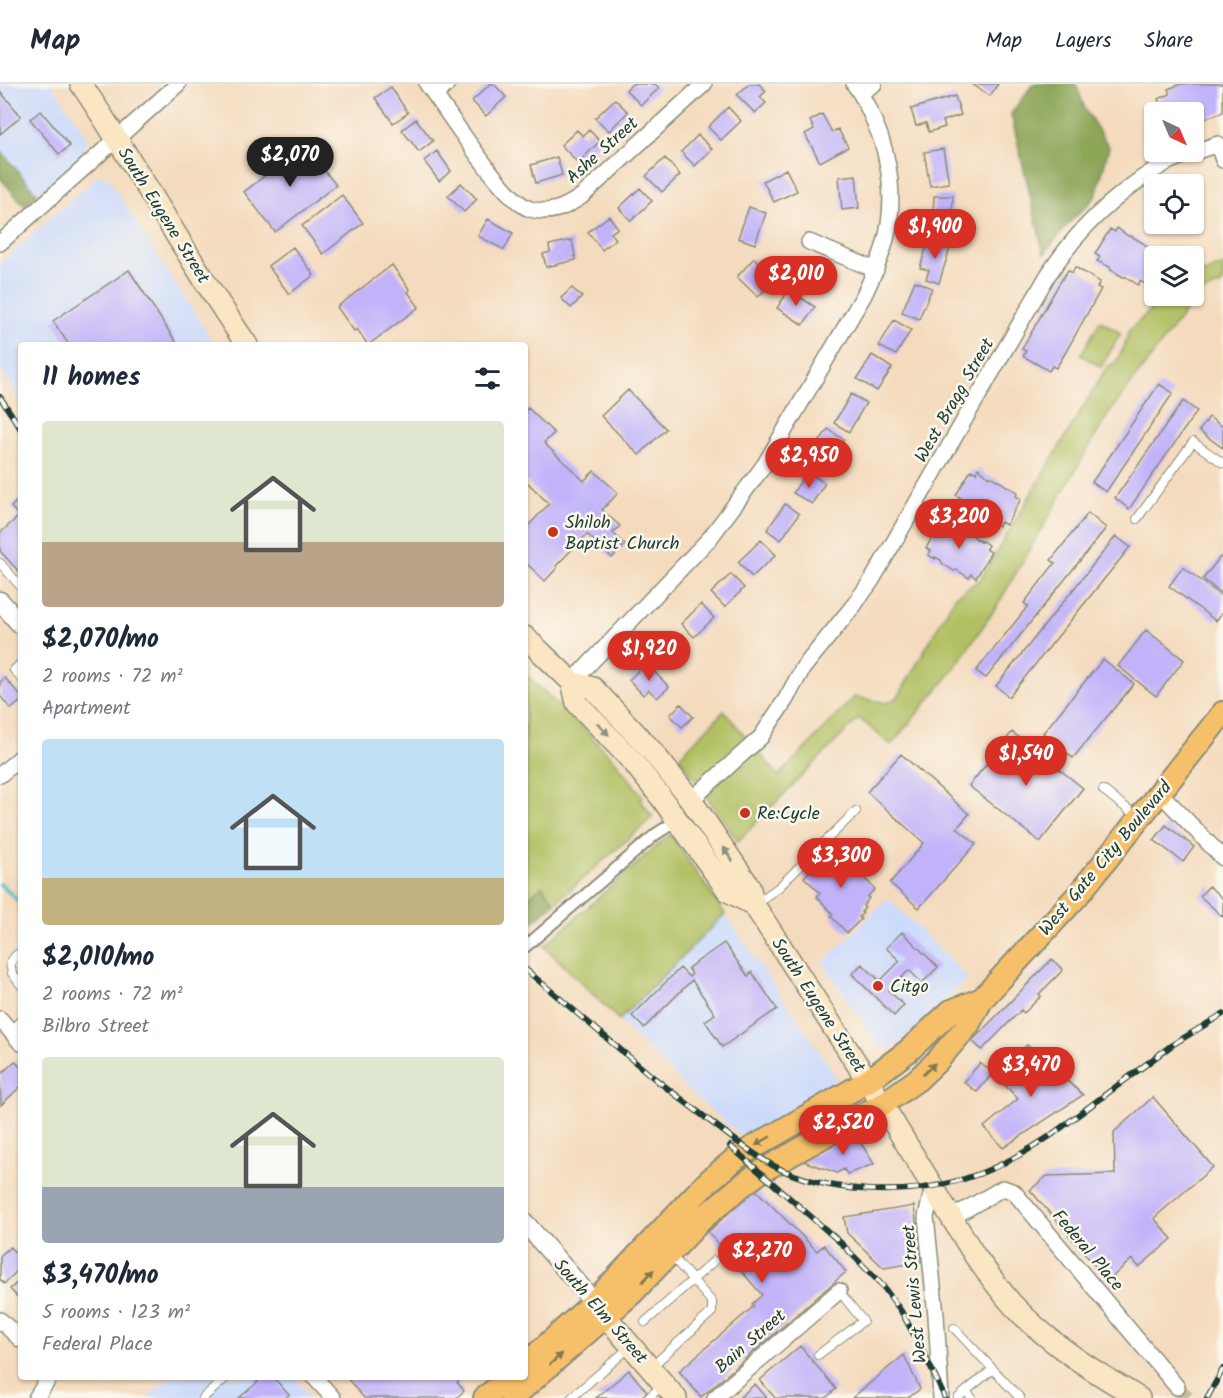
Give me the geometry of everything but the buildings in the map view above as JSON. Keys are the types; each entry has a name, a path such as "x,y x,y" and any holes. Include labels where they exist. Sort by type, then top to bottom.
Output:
{"main road":[{"name":"South Eugene Street","path":"81,84 245,342"},
{"name":"South Eugene Street","path":"528,640 572,682 593,688 651,750 691,800 749,886 754,905 883,1104 975,1256 1013,1304 1041,1332 1066,1352 1139,1398"},
{"name":"South Eugene Street","path":"572,682 577,703 634,763 728,891 754,905"},
{"name":"West Gate City Boulevard","path":"600,1310 632,1293 703,1218 760,1172 883,1104 917,1080 968,1025 982,999 1078,895 1223,713"},
{"name":"West Gate City Boulevard","path":"600,1310 695,1195 740,1155 868,1081 908,1051 951,1011 982,999"},
{"name":"South Elm Street","path":"600,1310 663,1383"},
{"path":"528,1363 600,1310"},
{"path":"512,1398 600,1310"},
{"path":"485,1398 506,1380"}],"street":[{"path":"0,243 178,84"},
{"path":"431,89 447,84"},
{"name":"Ashe Street","path":"431,89 488,169 516,201 530,209 545,211 564,208 582,196 704,84"},
{"path":"572,682 710,538 765,464 864,295 876,270 891,213 890,172 881,137 863,87"},
{"name":"West Bragg Street","path":"691,800 761,737 803,668 872,580 1048,275 1076,237 1105,207 1150,172 1165,164 1218,144 1223,160"},
{"path":"809,242 876,270"},
{"path":"0,601 18,622"},
{"path":"0,775 18,760"},
{"path":"1160,793 1223,858"},
{"path":"528,944 656,834 678,820"},
{"path":"0,1019 16,1025"},
{"name":"West Lewis Street","path":"933,1187 926,1216 937,1323 941,1398"},
{"name":"Federal Place","path":"951,1218 1003,1188 1014,1192 1177,1387"},
{"name":"South Elm Street","path":"528,1226 600,1310"},
{"name":"Bain Street","path":"714,1398 839,1291"},
{"path":"0,1320 18,1337"},
{"path":"36,1398 48,1380"},
{"path":"317,1380 332,1398"}],"lane":[{"path":"1137,519 1193,442 1223,463"},
{"path":"0,563 18,584"},
{"path":"1103,790 1140,818"},
{"path":"754,905 779,887 856,811"},
{"path":"18,954 10,963 12,973 18,981"},
{"path":"648,1398 663,1383 712,1311 712,1302 669,1253"},
{"path":"645,1322 714,1261"},
{"path":"818,1355 863,1321 839,1291"},
{"path":"954,1328 1020,1398"},
{"path":"571,1398 631,1346"},
{"path":"958,1398 993,1369"},
{"path":"203,1398 224,1380"},
{"path":"966,1391 972,1398"}],"shaded area":[{"path":"0,84 52,84 87,136 86,151 37,194 0,150"},
{"path":"98,176 108,177 213,342 18,342 18,397 0,368 0,263"},
{"path":"888,898 968,978 909,1036 893,1047 883,1048 878,1045 823,963"},
{"path":"725,914 835,1074 836,1079 832,1087 745,1139 690,1092 619,1020"},
{"path":"167,1380 296,1380 311,1398 146,1398"}],"green space":[{"path":"1033,84 1076,84 1085,109 1109,147 1096,196 1068,224 1044,254 1011,114"},
{"path":"0,150 37,194 25,206 0,178"},
{"path":"1223,265 1223,284 1204,292 1204,273"},
{"path":"1155,306 1189,306 1107,416 997,606 950,674 891,745 859,718 738,841 679,757 724,711 779,776 854,697 888,703 898,697 956,595 980,580 1107,367 1116,362 1129,331"},
{"path":"1100,321 1121,333 1101,367 1081,355"},
{"path":"528,677 618,764 643,797 640,800 653,817 555,903 542,886 528,898"},
{"path":"670,834 725,914 619,1020 544,946"},
{"path":"542,886 555,903 528,926 528,898"}],"waterway":[{"path":"0,884 18,900"}],"tunnel":[{"path":"1177,1387 1187,1398"}],"railway":[{"path":"0,397 18,424"},
{"path":"528,972 661,1084"},
{"path":"654,1078 751,1152 794,1175 817,1182 866,1190 917,1188 964,1179 1019,1155 1050,1136 1172,1045 1223,1014"},
{"path":"730,1146 841,1243 882,1285 901,1311 945,1398"},
{"path":"1207,1398 1223,1369"}],"place":[{"name":"Shiloh Baptist Church","path":"553,532"},
{"name":"Re:Cycle","path":"745,813"},
{"name":"Citgo","path":"878,986"}]}
